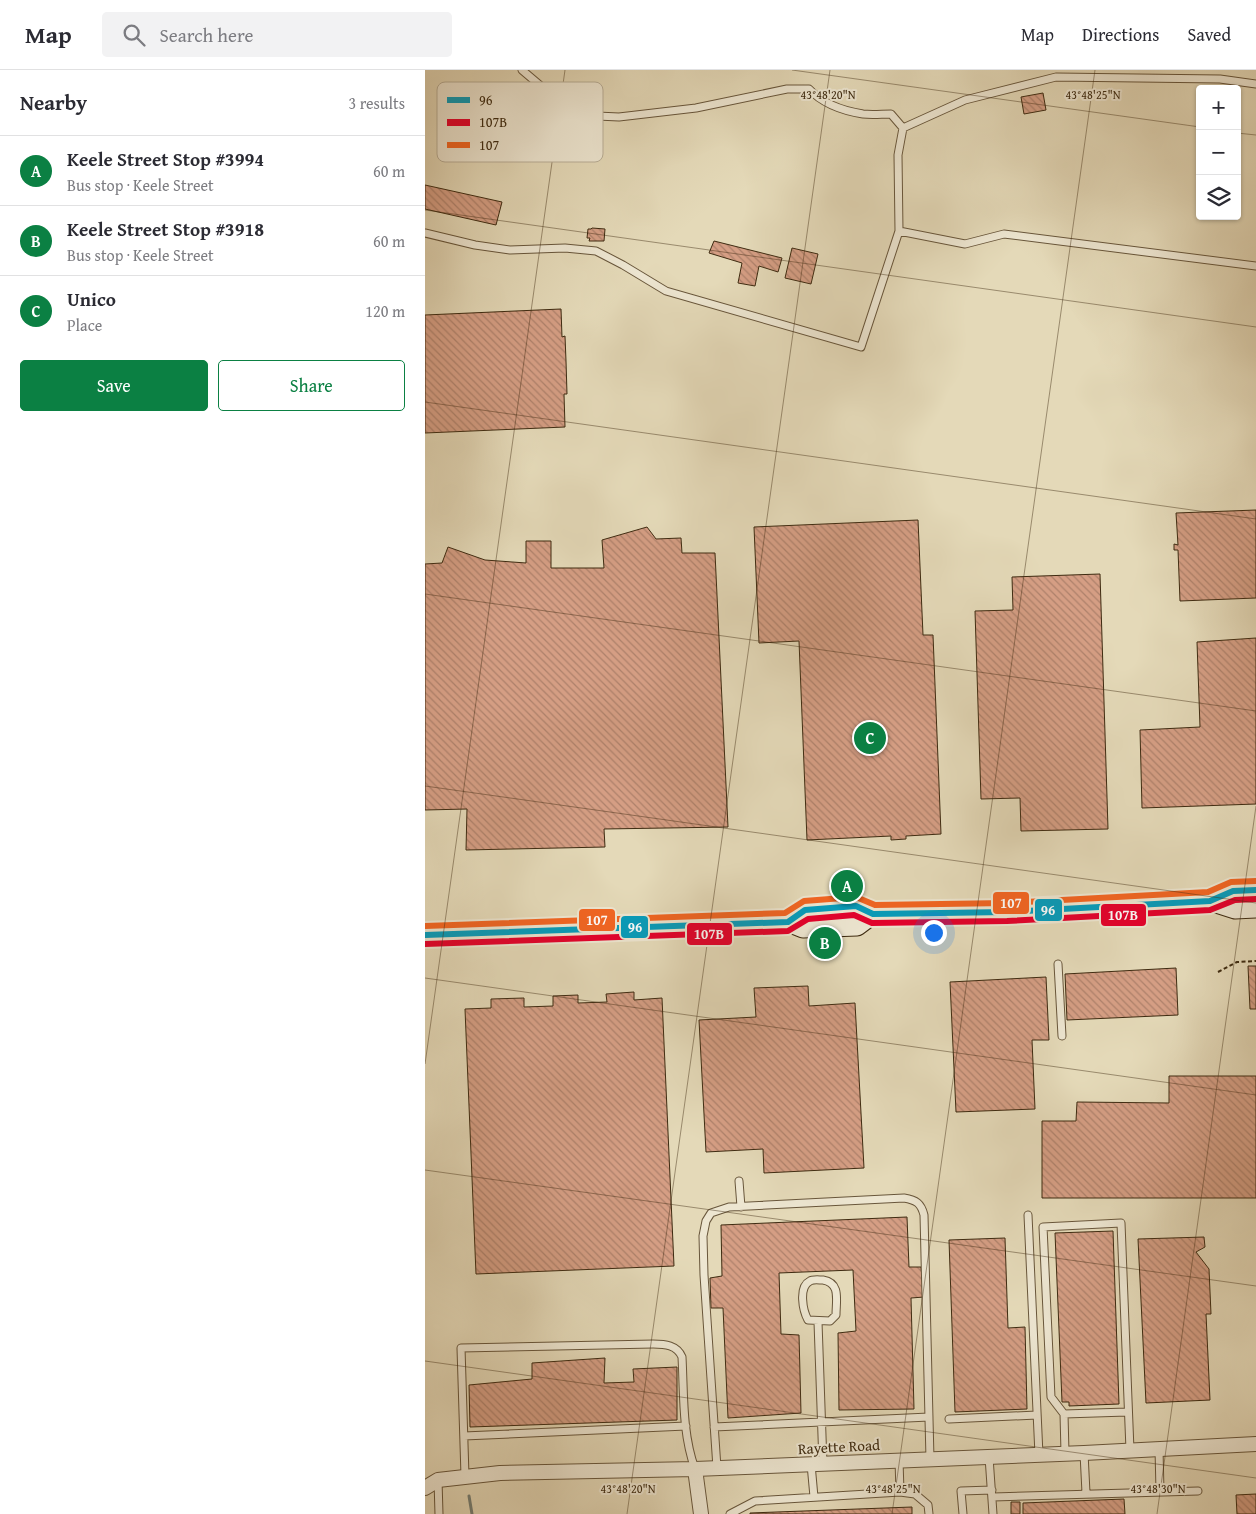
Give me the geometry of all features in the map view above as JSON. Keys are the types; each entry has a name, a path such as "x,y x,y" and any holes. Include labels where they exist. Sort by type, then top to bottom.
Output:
{"main road":[{"path":"425,935 788,922 803,928 857,926 873,914 1007,912 1210,901 1233,891 1256,890"},
{"path":"1210,901 1235,909 1256,908"}],"street":[{"name":"Rayette Road","path":"425,1488 438,1480 500,1473 695,1469 1256,1444"},
{"path":"695,1469 701,1514"}],"lane":[{"path":"523,70 537,82"},
{"path":"903,128 965,100 1056,77 1220,79 1256,84"},
{"path":"603,116 619,117 696,108 787,89 809,90 827,104 863,114 891,114 903,128"},
{"path":"425,233 475,245 510,250 565,248 596,250 623,264 666,291 861,347 899,231 898,155 903,128"},
{"path":"899,231 965,244 1004,234 1256,266"},
{"path":"1058,964 1062,1036"},
{"path":"739,1181 741,1207"},
{"path":"717,1468 703,1236 706,1221 711,1213 718,1209 741,1207 904,1198 913,1200 922,1207 924,1215 930,1459"},
{"path":"1028,1215 1039,1455"},
{"path":"1065,1453 1064,1414 1051,1397 1043,1227 1121,1222 1129,1450"},
{"path":"810,1281 831,1281 836,1290 836,1315 830,1321 818,1322 808,1320 805,1315 803,1291 805,1285 810,1281"},
{"path":"814,1497 822,1423 818,1322"},
{"path":"465,1476 461,1348 667,1344 680,1352 682,1357 688,1449 695,1469"},
{"path":"1064,1414 1127,1412"},
{"path":"949,1419 1037,1415"},
{"path":"714,1427 929,1417"},
{"path":"464,1436 686,1426"},
{"path":"1159,1448 1160,1491"},
{"path":"1084,1453 1086,1493"},
{"path":"989,1457 993,1514"},
{"path":"899,1460 900,1492"},
{"path":"438,1480 439,1514"},
{"path":"963,1514 961,1491 992,1494 1198,1491"},
{"path":"730,1514 755,1502 900,1492 915,1494 928,1505 929,1514"}],"path":[{"path":"1218,972 1237,962 1256,961"}],"building":[{"path":"1043,93 1046,110 1024,114 1021,97"},
{"path":"425,185 502,202 496,225 425,209"},
{"path":"588,229 605,229 604,241 589,241 590,238 587,238"},
{"path":"714,241 782,258 778,272 759,266 755,286 738,283 742,263 709,253"},
{"path":"792,248 818,254 811,284 785,278"},
{"path":"561,309 562,337 565,336 566,361 565,427 425,433 425,315"},
{"path":"1256,510 1256,598 1180,601 1178,550 1174,550 1174,544 1178,545 1176,513"},
{"path":"918,520 923,635 933,635 941,834 906,836 906,839 891,840 891,836 807,840 799,641 759,643 754,527"},
{"path":"647,527 656,539 681,538 682,553 715,553 728,827 604,829 605,847 466,850 467,809 425,810 425,564 442,563 448,547 485,560 526,563 526,541 551,541 551,568 604,568 602,540"},
{"path":"1100,574 1108,829 1021,831 1020,798 981,799 975,611 1013,610 1012,577"},
{"path":"1256,638 1256,804 1142,808 1140,730 1200,727 1197,642"},
{"path":"1248,966 1256,966 1256,1009 1250,1009"},
{"path":"1176,968 1178,1015 1067,1020 1065,974"},
{"path":"1046,977 1049,1040 1032,1040 1035,1109 956,1112 950,982"},
{"path":"808,986 809,1006 855,1003 864,1168 764,1173 763,1149 706,1152 699,1020 756,1017 754,988"},
{"path":"634,992 634,1000 662,998 674,1266 476,1274 465,1009 491,1008 491,999 524,998 524,1007 553,1006 553,996 578,995 578,1003 607,1002 606,994"},
{"path":"1169,1076 1256,1076 1256,1198 1042,1198 1042,1121 1076,1121 1077,1102 1169,1103"},
{"path":"907,1217 909,1267 921,1267 924,1297 911,1298 914,1409 839,1410 838,1333 856,1331 853,1270 779,1273 781,1334 799,1335 801,1413 728,1418 723,1308 711,1308 710,1278 722,1276 721,1225"},
{"path":"1113,1231 1119,1404 1069,1406 1069,1402 1062,1402 1055,1233"},
{"path":"1204,1237 1205,1247 1196,1252 1209,1269 1211,1314 1206,1314 1210,1400 1146,1403 1138,1239"},
{"path":"1005,1238 1008,1328 1025,1327 1027,1409 955,1412 949,1240"},
{"path":"605,1358 604,1383 634,1382 633,1369 677,1367 677,1420 470,1427 469,1385 532,1379 532,1363"},
{"path":"1256,1494 1256,1514 1237,1514 1236,1495"},
{"path":"1124,1499 1125,1514 1023,1514 1023,1503"},
{"path":"1011,1502 1020,1502 1020,1514 1011,1514"},
{"path":"912,1507 912,1514 750,1514 750,1513"}],"waterway":[{"path":"469,1496 472,1514"}],"transit line":[{"name":"107","path":"425,926 785,913 804,901 856,897 875,905 1007,903 1208,892 1231,882 1256,881"},
{"name":"96","path":"425,935 788,922 805,910 856,906 873,914 1007,912 1210,901 1233,891 1256,890"},
{"name":"107B","path":"425,944 788,931 808,919 854,915 872,923 1007,921 1210,910 1235,900 1256,899"}],"place":[{"name":"Unico","path":"870,738"},
{"name":"Keele Street Stop #3994","path":"847,886"},
{"name":"Keele Street Stop #3918","path":"825,943"}]}
